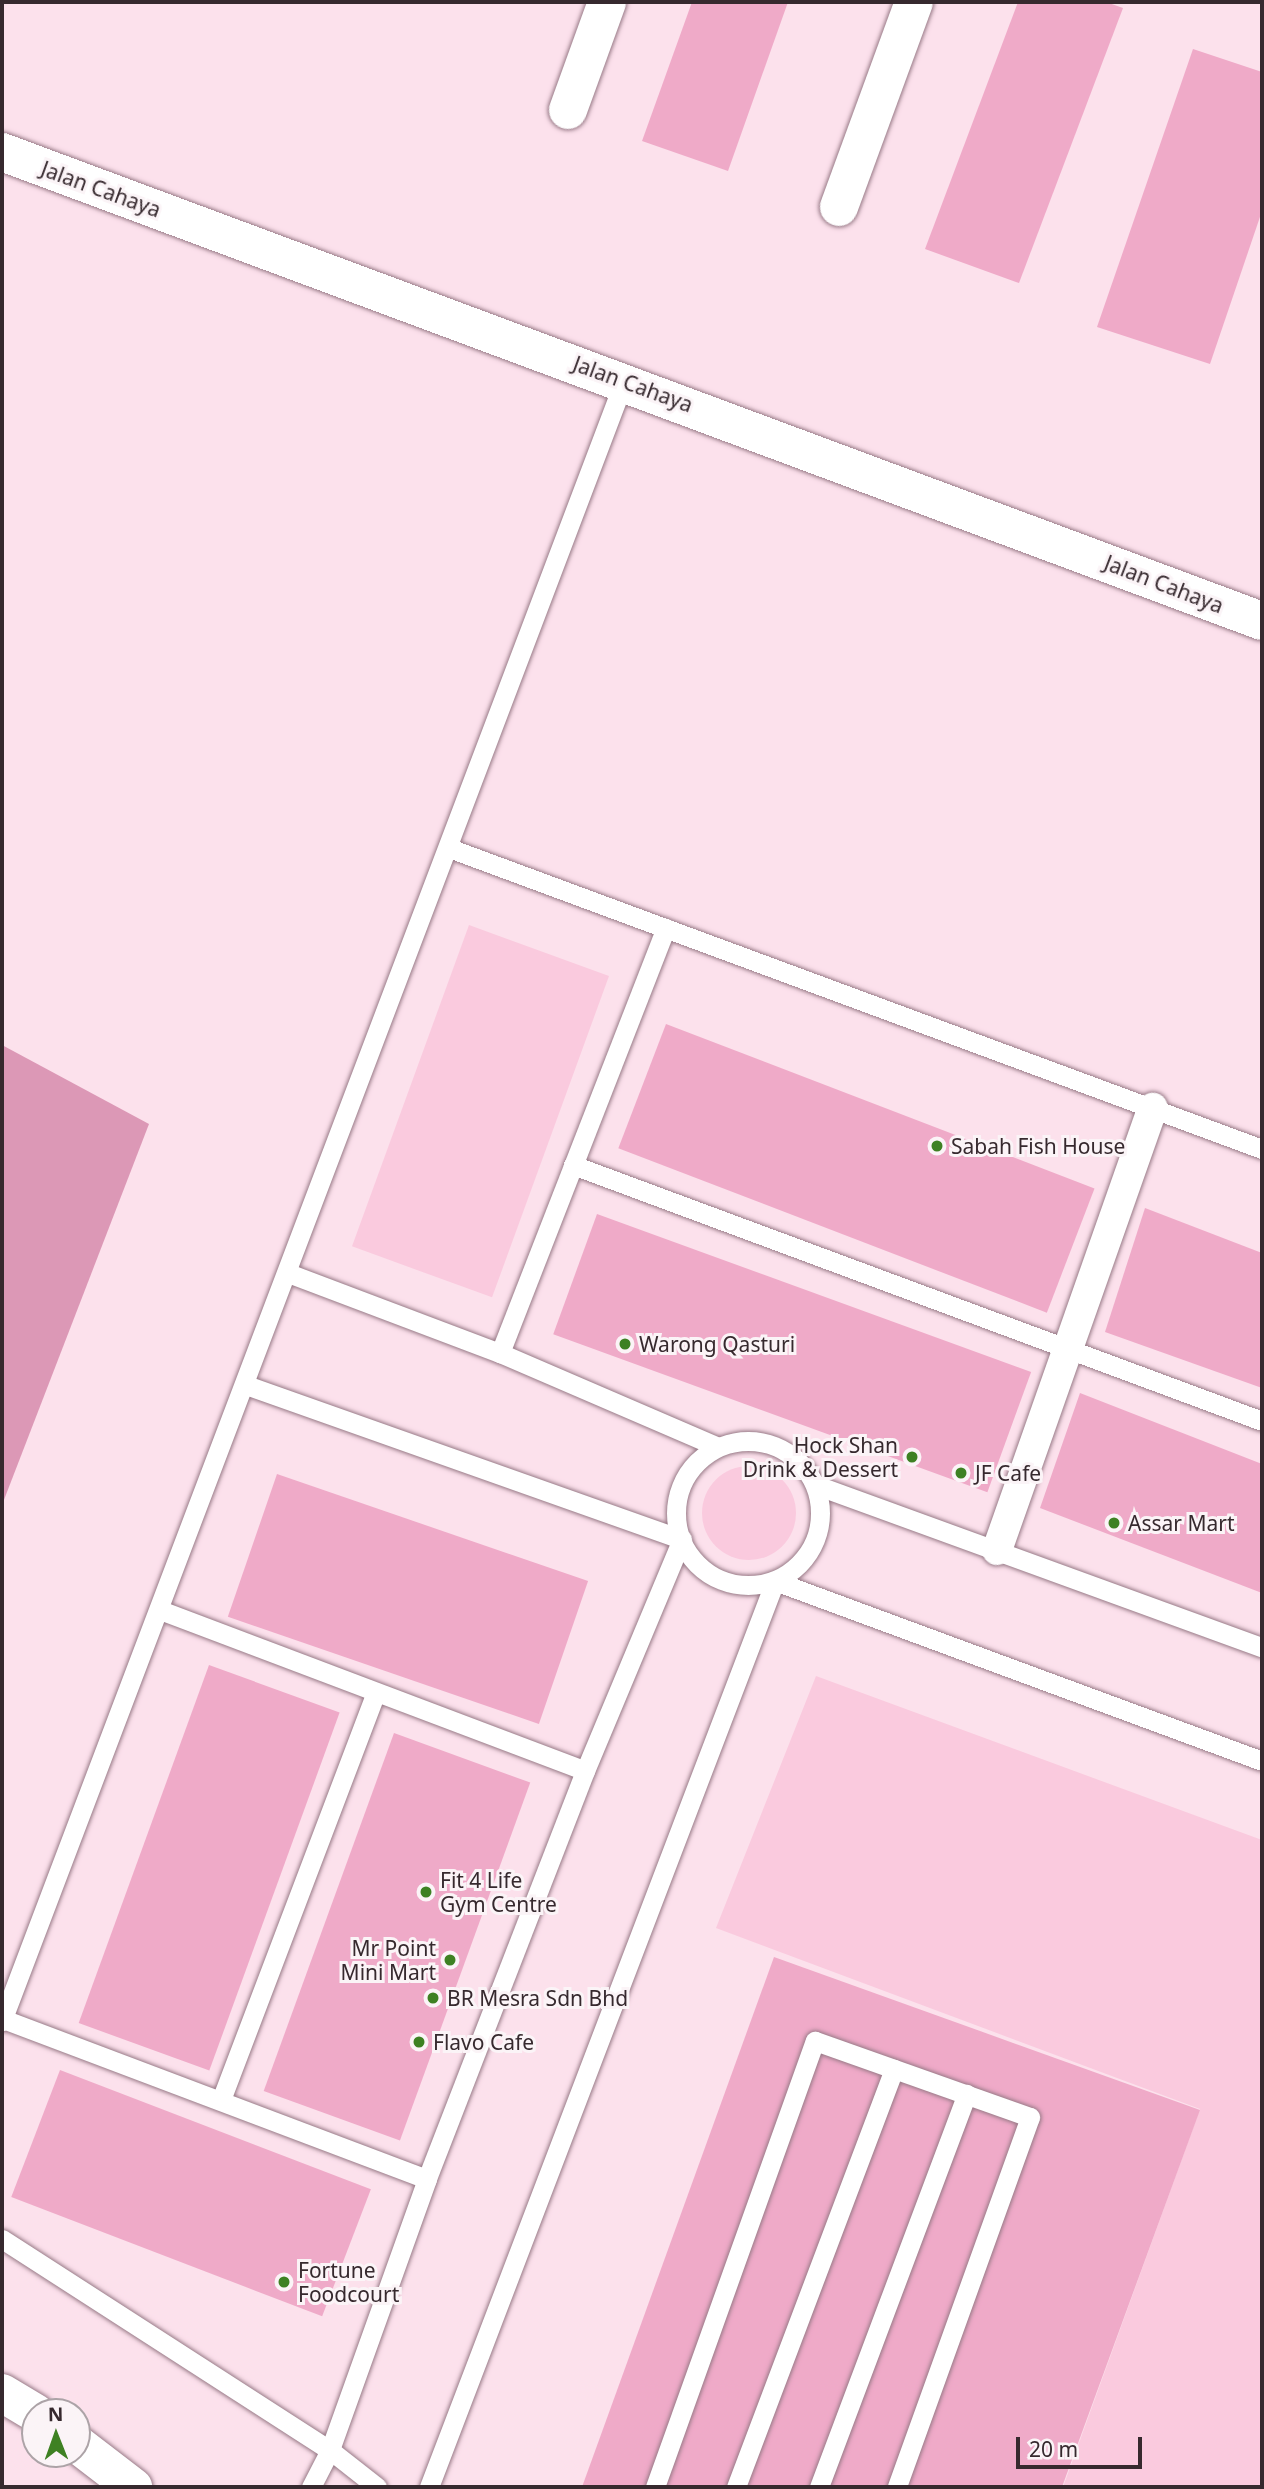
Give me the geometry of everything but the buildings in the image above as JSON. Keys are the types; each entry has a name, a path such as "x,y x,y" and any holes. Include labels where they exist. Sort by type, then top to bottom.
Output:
{"street":[{"path":"568,110 607,2"},
{"path":"839,207 914,2"},
{"name":"Jalan Cahaya","path":"2,152 624,381 1262,621"},
{"path":"997,1550 1153,1108"},
{"path":"2,2393 21,2405"},
{"path":"91,2455 133,2487"}],"lane":[{"path":"428,2179 2,2020 246,1385 624,381"},
{"path":"449,848 1262,1149"},
{"path":"500,1353 666,928"},
{"path":"573,1165 1262,1421"},
{"path":"288,1273 500,1353 718,1447"},
{"path":"246,1385 681,1539"},
{"path":"741,1441 774,1446 803,1465 816,1485 821,1507 819,1530 810,1552 775,1581 751,1586 726,1582 704,1571 681,1539 675,1505 683,1481 698,1461 718,1447 741,1441"},
{"path":"816,1485 1262,1647"},
{"path":"311,2487 330,2450 428,2179 586,1771 681,1539"},
{"path":"775,1581 1262,1761"},
{"path":"429,2487 775,1581"},
{"path":"160,1610 586,1771"},
{"path":"221,2100 376,1692"},
{"path":"655,2487 815,2041 1030,2117 897,2487"},
{"path":"736,2487 894,2069"},
{"path":"819,2487 967,2094"},
{"path":"2,2239 330,2450 377,2487"}],"shaded area":[{"path":"469,925 609,976 492,1297 352,1246"},
{"path":"2,1045 149,1124 2,1505"},
{"path":"749,1466 767,1470 782,1480 792,1495 796,1513 792,1531 782,1546 767,1556 749,1560 731,1556 716,1546 706,1531 702,1513 706,1495 716,1480 731,1470"},
{"path":"816,1676 1262,1840 1262,2487 1063,2487 1200,2109 716,1928"}],"place":[{"name":"Sabah Fish House","path":"937,1146"},
{"name":"Warong Qasturi","path":"625,1344"},
{"name":"Hock Shan Drink & Dessert","path":"912,1457"},
{"name":"JF Cafe","path":"961,1473"},
{"name":"Assar Mart","path":"1114,1523"},
{"name":"Fit 4 Life Gym Centre","path":"426,1892"},
{"name":"Mr Point Mini Mart","path":"450,1960"},
{"name":"BR Mesra Sdn Bhd","path":"433,1998"},
{"name":"Flavo Cafe","path":"419,2042"},
{"name":"Fortune Foodcourt","path":"284,2282"}]}
